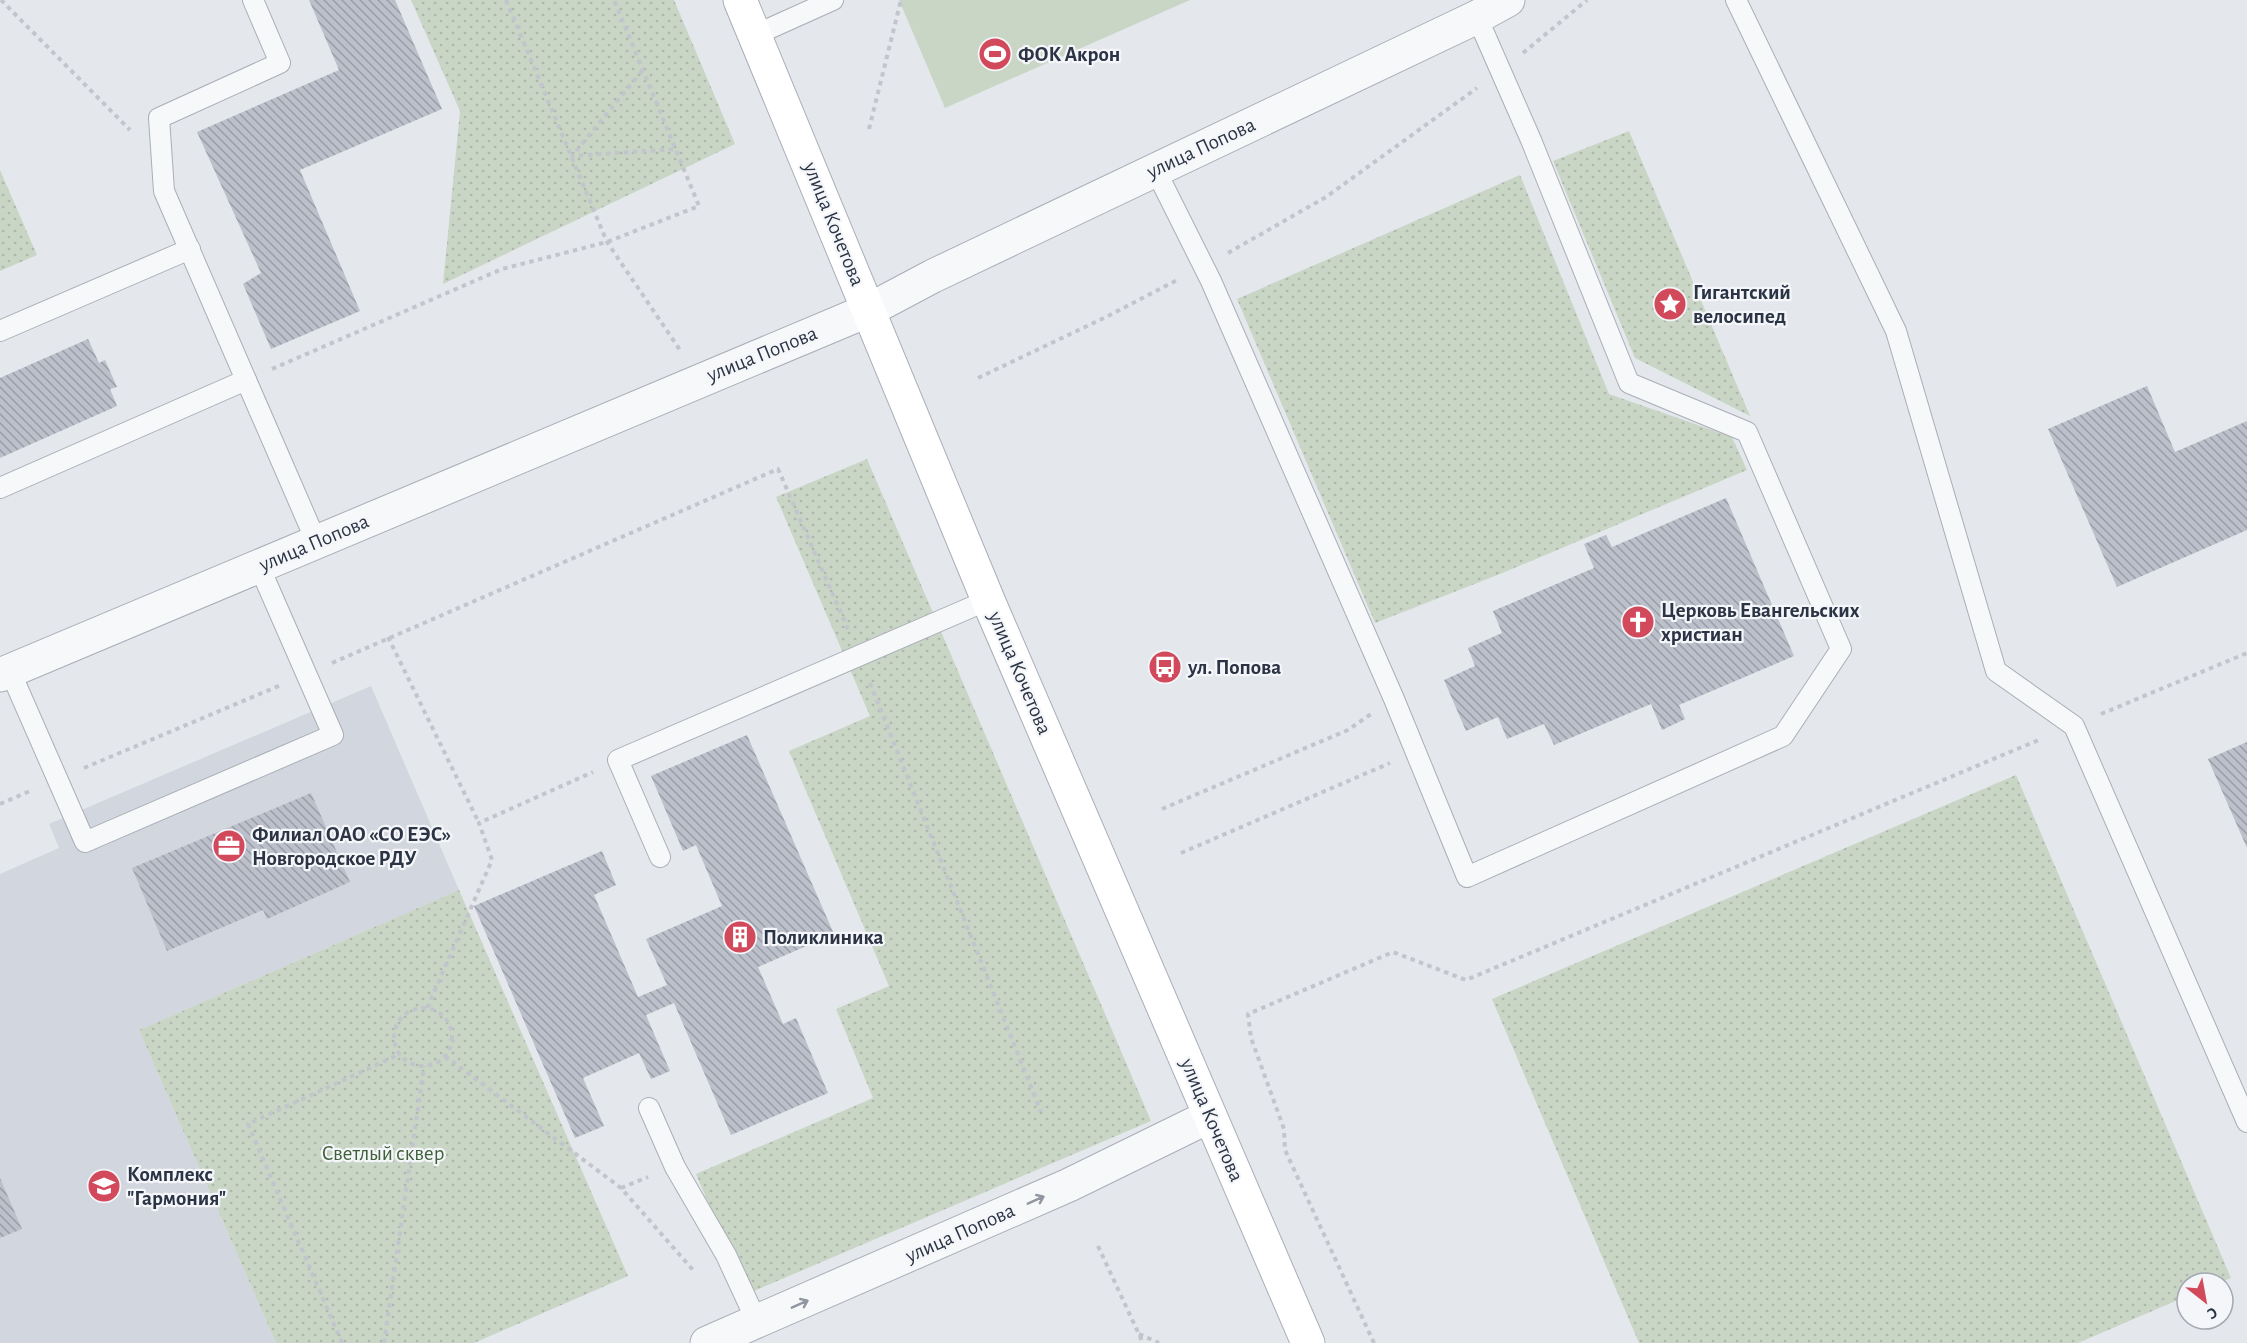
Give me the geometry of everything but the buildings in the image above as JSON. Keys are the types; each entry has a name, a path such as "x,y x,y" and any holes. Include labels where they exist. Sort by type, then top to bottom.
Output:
{"main road":[{"name":"улица Кочетова","path":"740,0 988,600 1308,1343"}],"street":[{"name":"улица Попова","path":"5,673 869,310 933,276 1477,17 1508,0"},
{"name":"улица Попова","path":"707,1343 1070,1185 1210,1116"}],"lane":[{"path":"253,0 280,63 159,118 164,191 316,542"},
{"path":"755,35 833,0"},
{"path":"1737,0 1896,331 1996,670 2074,726 2247,1122"},
{"path":"1155,169 1204,267 1394,699 1467,877 1783,736 1841,649 1747,432 1629,383 1531,140 1477,17"},
{"path":"0,332 190,249"},
{"path":"0,488 246,380"},
{"path":"5,673 58,779 85,842 333,735 259,566"},
{"path":"660,857 618,760 988,600"},
{"path":"649,1107 675,1167 726,1255 757,1322"}],"path":[{"path":"1,0 162,163"},
{"path":"506,0 607,242 680,351"},
{"path":"246,380 502,269 607,242 699,206 614,0"},
{"path":"868,129 901,0"},
{"path":"978,378 1204,267 1326,197 1500,71 1587,0"},
{"path":"572,156 643,71"},
{"path":"572,156 676,149"},
{"path":"0,804 778,469 859,654 1041,1112"},
{"path":"388,637 479,823 492,860 427,1008"},
{"path":"1374,1343 1285,1150 1284,1130 1251,1038 1248,1014 1394,952 1466,980 2247,653"},
{"path":"1162,809 1348,730 1394,699"},
{"path":"1180,853 1415,752"},
{"path":"479,823 618,760"},
{"path":"427,1008 437,1011 445,1018 450,1026 452,1037 450,1047 439,1061 424,1066 409,1062 400,1054 395,1042 395,1033 397,1025 410,1012 427,1008"},
{"path":"342,1343 248,1124 400,1054"},
{"path":"445,1056 621,1188 693,1270"},
{"path":"384,1343 424,1066"},
{"path":"1098,1246 1143,1343"},
{"path":"1139,1334 1159,1343"}],"shaded area":[{"path":"371,686 459,890 139,1030 276,1343 0,1343 0,874 59,848 49,824"}],"green space":[{"path":"411,0 674,0 735,144 443,284 460,111"},
{"name":"ФОК Акрон","path":"899,0 1190,0 945,108"},
{"path":"1629,131 1750,416 1635,358 1553,161"},
{"path":"0,170 37,255 0,271"},
{"path":"1520,175 1609,394 1732,437 1747,470 1500,574 1375,623 1237,299"},
{"path":"867,459 1151,1121 747,1294 696,1174 873,1098 836,1009 889,986 789,751 870,716 776,497"},
{"path":"2016,775 2228,1271 2175,1271 2175,1301 2078,1343 1639,1343 1492,999"},
{"name":"Светлый сквер","path":"459,890 628,1276 474,1343 276,1343 139,1030"}],"place":[{"name":"ФОК Акрон","path":"995,54"},
{"name":"Гигантский велосипед","path":"1670,304"},
{"name":"Церковь Евангельских христиан","path":"1638,622"},
{"name":"ул. Попова","path":"1165,667"},
{"name":"Филиал ОАО «СО ЕЭС» Новгородское РДУ","path":"229,846"},
{"name":"Поликлиника","path":"740,937"},
{"name":"Комплекс \"Гармония\"","path":"104,1186"}]}
